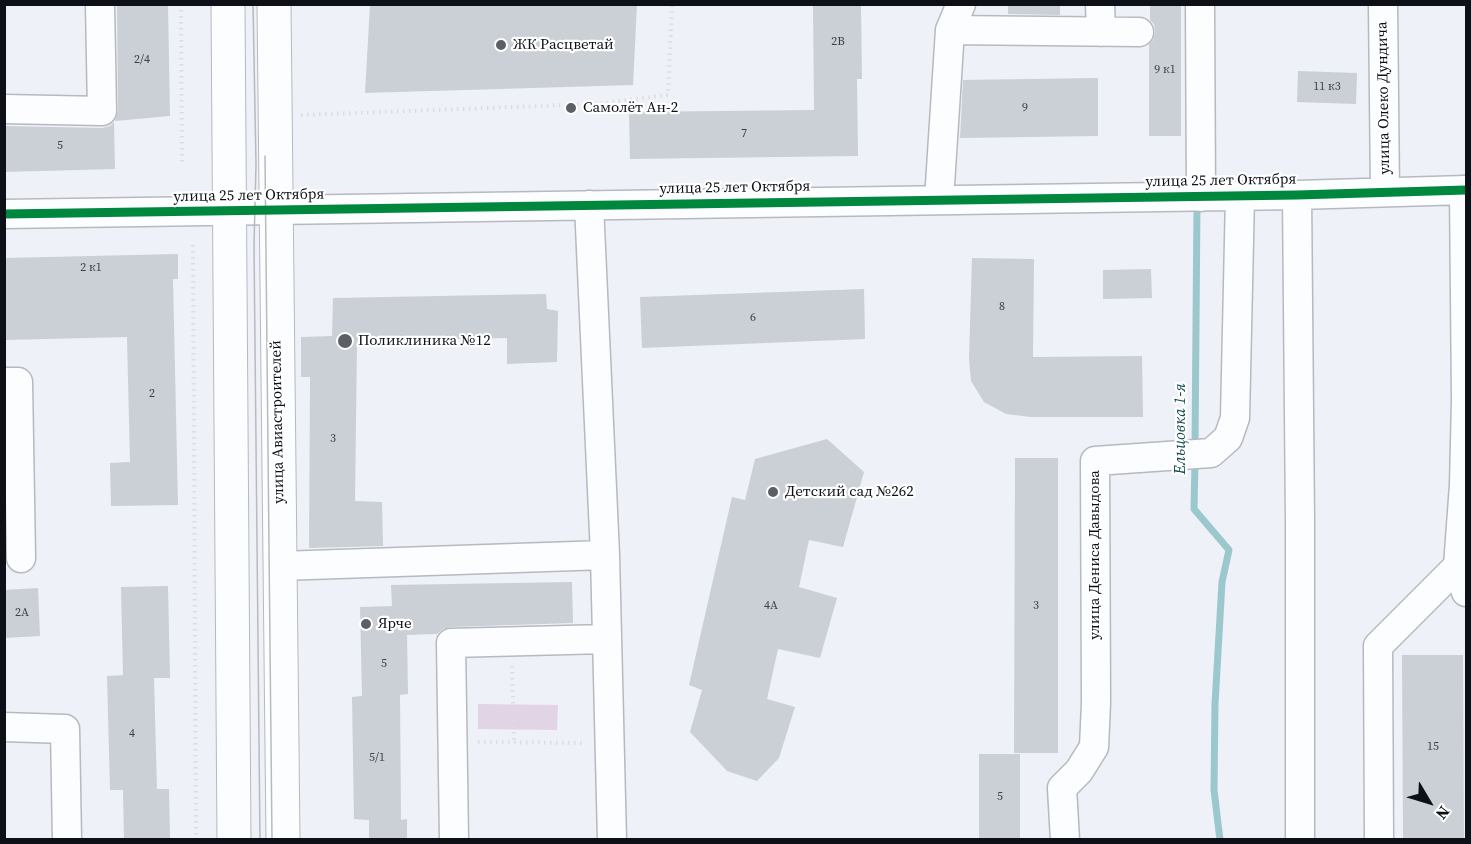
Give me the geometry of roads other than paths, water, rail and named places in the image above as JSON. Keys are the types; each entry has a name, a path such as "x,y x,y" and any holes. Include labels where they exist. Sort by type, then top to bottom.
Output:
{"main road":[{"path":"228,4 234,840"},
{"name":"улица Авиастроителей","path":"274,4 283,840"}],"street":[{"path":"4,109 102,111 100,4"},
{"path":"1200,4 1201,197"},
{"name":"улица Олеко Дундича","path":"1383,4 1385,192"},
{"path":"939,200 956,17 1100,18 1139,33"},
{"path":"1379,840 1378,646 1462,579 1466,400 1465,190"},
{"name":"улица 25 лет Октября","path":"4,214 1201,197 1465,190"},
{"path":"1297,195 1300,522 1299,840"},
{"name":"улица Дениса Давыдова","path":"1065,840 1062,788 1079,771 1094,747 1096,703 1095,461 1211,453 1228,438 1235,418 1240,196"},
{"path":"589,205 605,555 612,840"},
{"path":"4,382 18,382 21,558"},
{"path":"280,566 605,555"},
{"path":"454,840 451,643 606,639"},
{"path":"4,727 65,729 67,840"}],"waterway":[{"name":"Ельцовка 1-я","path":"1195,447 1197,203"},
{"name":"Ельцовка 1-я","path":"1195,461 1194,509 1229,550 1222,582 1215,704 1214,790 1220,840"}],"tram line":[{"path":"253,4 260,840"},
{"path":"265,156 272,840"}],"place":[{"name":"ЖК Расцветай","path":"501,45"},
{"name":"Самолёт Ан-2","path":"571,108"},
{"name":"Поликлиника №12","path":"345,341"},
{"name":"Детский сад №262","path":"773,492"},
{"name":"Ярче","path":"366,624"}]}
